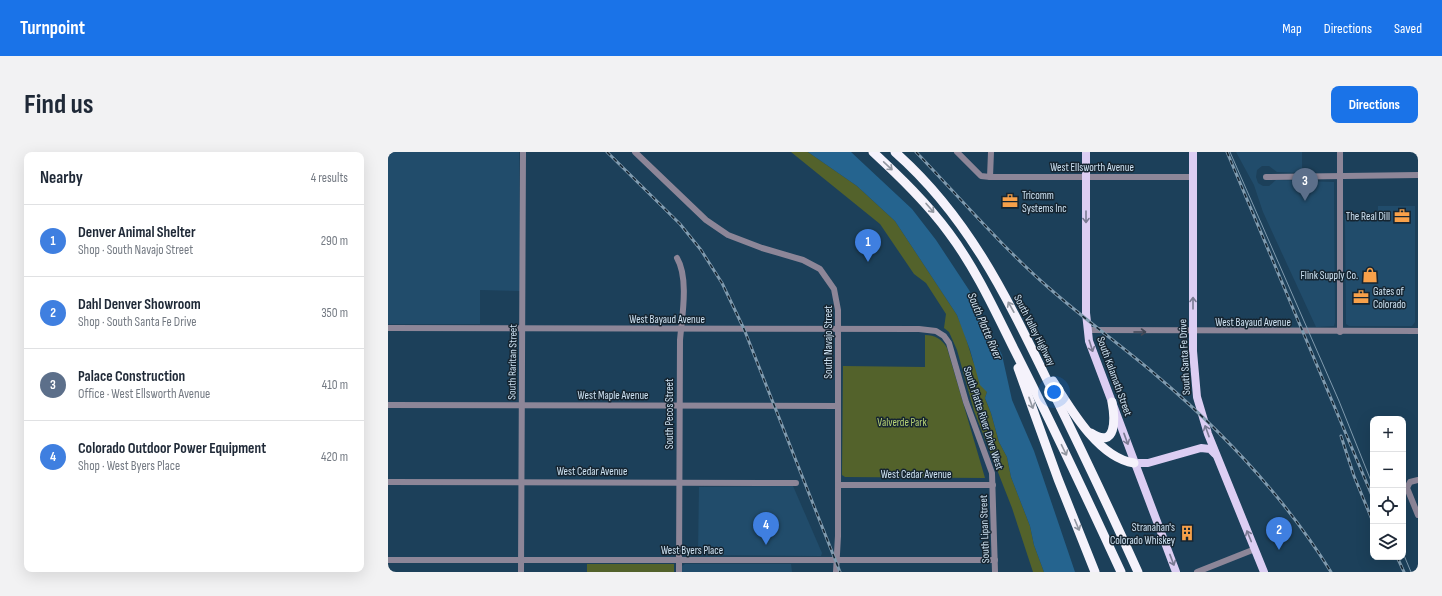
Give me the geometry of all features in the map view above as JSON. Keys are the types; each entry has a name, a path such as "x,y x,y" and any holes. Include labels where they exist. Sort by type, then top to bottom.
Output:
{"highway":[{"path":"873,152 903,180 933,212 953,238 977,276 1096,516 1120,572"},
{"name":"South Valley Highway","path":"895,152 921,176 950,208 980,252 1029,342 1138,572"},
{"path":"996,315 1020,372 1058,479 1095,572"},
{"path":"1029,342 1067,404 1088,431 1111,454 1121,460 1134,463"},
{"path":"1088,431 1100,437 1110,435 1114,430 1112,402"},
{"path":"1109,509 1144,572"}],"main road":[{"name":"South Kalamath Street","path":"1086,152 1087,330 1093,352 1176,572"},
{"name":"South Santa Fe Drive","path":"1193,152 1194,332 1197,397 1216,454 1264,572"},
{"path":"1134,463 1148,463 1201,448 1210,449 1216,454"}],"street":[{"name":"South Raritan Street","path":"520,572 520,405 524,152"},
{"name":"South Navajo Street","path":"635,152 706,220 728,235 762,248 803,260 820,269 830,281 836,293 838,306 838,485 837,545 835,560 836,572"},
{"path":"957,152 980,176 990,177 990,152"},
{"path":"1340,152 1340,332"},
{"path":"1266,177 1418,176"},
{"name":"West Ellsworth Avenue","path":"990,177 1193,177"},
{"name":"South Pecos Street","path":"677,258 681,265 683,276 678,572"},
{"name":"West Bayaud Avenue","path":"388,328 928,329 936,331 944,336"},
{"name":"West Bayaud Avenue","path":"1087,330 1194,332 1418,331"},
{"name":"South Platte River Drive West","path":"944,336 951,346 966,402 992,473 993,485"},
{"name":"West Maple Avenue","path":"388,405 838,406"},
{"path":"1418,480 1410,482 1407,488 1418,515"},
{"name":"West Cedar Avenue","path":"388,482 796,483"},
{"name":"West Cedar Avenue","path":"838,485 993,485"},
{"name":"South Lipan Street","path":"993,485 995,572"},
{"path":"1197,572 1255,549"},
{"name":"West Byers Place","path":"388,560 995,560"}],"shaded area":[{"path":"388,152 519,152 520,291 480,290 480,324 388,324"},
{"path":"1236,152 1302,152 1302,173 1277,172 1269,166 1262,166 1257,170 1256,177 1258,183 1263,186 1269,186 1276,180 1334,182 1334,326 1316,327 1263,212 1254,185"},
{"path":"1378,206 1415,206 1415,322 1412,326 1349,326 1346,324 1345,219 1378,219"},
{"path":"793,486 822,553 821,556 698,555 699,487"},
{"path":"685,564 791,564 792,572 682,572 682,566"}],"green space":[{"path":"791,152 808,152 857,186 895,221 957,315 973,361 987,392 985,398 999,442 1007,457 1011,477 1030,526 1034,545 1044,572 1033,572 1012,508 974,411 957,350 949,332 944,328 946,314 926,283 914,274 880,224"},
{"name":"Valverde Park","path":"925,335 938,338 947,348 985,478 845,477 842,475 843,366 925,367"},
{"path":"587,564 674,564 674,572 587,572"}],"water":[{"name":"South Platte River","path":"808,152 851,152 912,209 936,240 969,290 1002,355 1012,400 1034,451 1075,572 1044,572 1034,545 1030,526 1011,477 1007,457 999,442 985,398 987,392 980,385 970,350 957,315 895,221 857,186"}],"tram line":[{"path":"1230,152 1339,401 1370,478"},
{"path":"1406,560 1411,572"}],"railway":[{"path":"607,152 680,224 701,250 722,283 744,329 840,572"},
{"path":"916,152 998,239 1049,288 1182,397 1229,443 1252,467 1294,518 1331,572"},
{"path":"1227,152 1370,491"},
{"path":"1341,436 1354,476 1370,515"},
{"path":"1398,560 1404,572"}],"place":[{"name":"Tricomm Systems Inc","path":"1010,201"},
{"name":"Palace Construction","path":"1305,201"},
{"name":"The Real Dill","path":"1402,216"},
{"name":"Denver Animal Shelter","path":"868,262"},
{"name":"Flink Supply Co.","path":"1370,275"},
{"name":"Gates of Colorado","path":"1361,297"},
{"name":"Stranahan's Colorado Whiskey","path":"1187,533"},
{"name":"Colorado Outdoor Power Equipment","path":"766,545"},
{"name":"Dahl Denver Showroom","path":"1279,550"}]}
